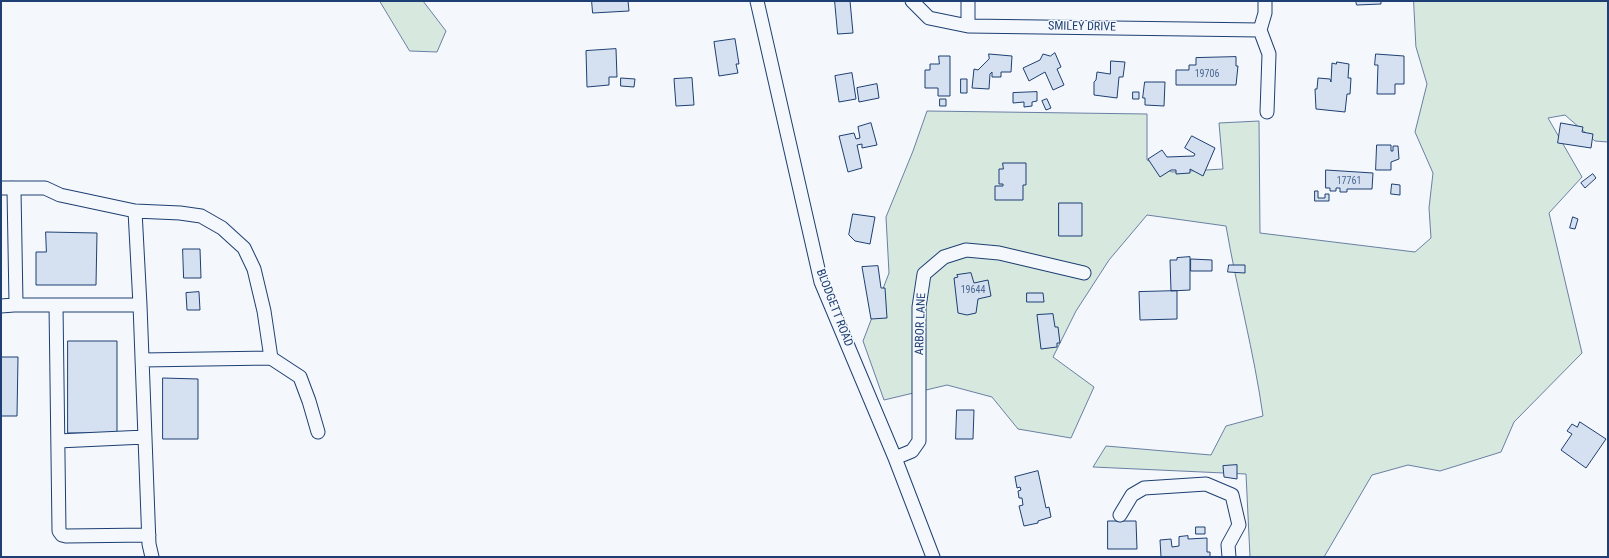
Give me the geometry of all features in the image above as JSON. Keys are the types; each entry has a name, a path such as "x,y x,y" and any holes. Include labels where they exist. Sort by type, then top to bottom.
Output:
{"street":[{"name":"BLODGETT ROAD","path":"757,1 821,282 895,458 933,557"},
{"name":"SMILEY DRIVE","path":"912,1 929,18 968,26 1260,30"},
{"path":"968,1 968,26"},
{"path":"1265,1 1265,13 1260,30 1269,54 1268,112"},
{"path":"16,305 7,188 45,188 60,195 135,211 180,213 201,216 222,228 244,248 254,269 271,358"},
{"path":"135,211 149,535 152,557"},
{"name":"ARBOR LANE","path":"895,458 912,451 919,441 919,307 924,274 944,257 966,250 999,252 1084,273"},
{"path":"56,305 59,531 62,535 149,535"},
{"path":"1,306 140,305"},
{"path":"142,360 271,358 300,376 318,432"},
{"path":"58,441 145,437"},
{"path":"1120,515 1132,495 1144,488 1206,484 1232,495 1239,525 1228,545 1229,557"}],"shaded area":[{"path":"380,1 423,1 446,31 437,52 410,51"},
{"path":"1414,1 1608,1 1608,142 1595,141 1565,115 1548,118 1582,177 1549,213 1582,353 1514,422 1501,452 1440,471 1408,465 1372,475 1324,557 1250,557 1246,474 1093,467 1106,446 1211,455 1226,426 1263,416 1255,368 1226,226 1147,215 1109,260 1076,311 1053,357 1094,387 1071,438 1018,429 992,397 947,385 884,400 863,341 889,273 886,217 913,151 927,111 1147,114 1147,160 1172,172 1223,169 1219,123 1259,121 1260,233 1415,252 1431,238 1429,208 1433,173 1415,132 1427,84 1416,47"}],"building":[{"path":"592,1 628,1 629,11 593,13"},
{"path":"835,1 850,1 853,33 838,34"},
{"path":"1356,1 1381,1 1381,4 1357,5"},
{"path":"735,39 739,64 736,64 738,73 719,76 714,42"},
{"path":"616,49 617,77 609,77 609,85 587,87 586,51"},
{"path":"1055,53 1061,67 1057,69 1064,85 1053,90 1045,72 1029,81 1023,68 1040,60 1043,54 1050,56"},
{"path":"989,54 1012,56 1011,72 1001,72 1001,77 992,77 992,72 990,74 989,89 972,88 974,69 978,70 989,59"},
{"path":"1376,54 1404,56 1404,84 1395,84 1395,94 1377,94 1378,65 1375,65"},
{"path":"939,56 950,56 950,96 938,96 938,88 925,88 925,70 930,70 930,64 939,64"},
{"path":"1236,57 1236,66 1238,66 1236,85 1176,85 1176,70 1189,70 1189,65 1196,65 1196,58"},
{"path":"1111,61 1125,62 1123,77 1119,77 1117,98 1094,95 1094,82 1096,80 1097,72 1110,74"},
{"path":"1337,62 1349,64 1348,78 1351,78 1350,94 1347,94 1345,112 1316,109 1315,89 1317,89 1318,78 1330,79 1331,82 1332,63 1336,64"},
{"path":"852,73 856,99 839,102 835,76"},
{"path":"621,78 635,79 634,87 621,86"},
{"path":"692,78 694,105 676,106 674,79"},
{"path":"961,79 967,79 967,93 961,93"},
{"path":"1145,82 1165,82 1164,106 1145,105 1145,98 1143,98"},
{"path":"877,84 879,98 859,102 857,88"},
{"path":"1037,92 1037,101 1032,102 1032,106 1024,107 1024,102 1013,103 1013,93"},
{"path":"1133,92 1139,92 1139,99 1133,99"},
{"path":"940,99 946,99 946,106 940,106"},
{"path":"1047,99 1051,108 1046,110 1042,101"},
{"path":"871,123 877,145 862,148 862,144 857,145 862,168 848,172 839,136 854,133 856,139 860,138 858,127"},
{"path":"1561,123 1583,127 1582,132 1593,134 1591,148 1558,143"},
{"path":"1192,136 1215,148 1203,176 1190,169 1190,173 1176,174 1176,170 1171,170 1160,177 1148,159 1162,150 1167,157 1194,156 1195,154 1185,148"},
{"path":"1377,145 1391,145 1391,151 1393,151 1393,146 1398,146 1399,159 1391,162 1391,170 1376,170"},
{"path":"1003,163 1026,163 1026,185 1023,185 1023,200 995,200 995,186 1003,186 1003,184 999,184 999,169 1003,169"},
{"path":"1326,170 1373,173 1372,189 1347,189 1347,192 1340,192 1340,188 1336,188 1336,191 1330,191 1330,188 1326,188"},
{"path":"1593,174 1596,178 1585,188 1581,183"},
{"path":"1392,184 1400,185 1400,195 1391,194"},
{"path":"1315,191 1318,191 1318,198 1325,198 1325,194 1329,194 1329,201 1315,201"},
{"path":"1059,203 1082,203 1082,236 1059,236"},
{"path":"853,214 875,217 870,244 855,241 849,235"},
{"path":"1573,217 1578,219 1575,229 1570,228"},
{"path":"46,232 97,233 96,285 36,285 36,252 46,252"},
{"path":"183,249 200,249 201,278 184,278"},
{"path":"1190,257 1190,290 1171,291 1170,260"},
{"path":"1191,259 1212,260 1212,271 1191,271"},
{"path":"1229,265 1245,265 1245,273 1228,272"},
{"path":"878,266 881,288 885,288 887,318 871,319 862,267"},
{"path":"971,273 974,283 988,280 991,296 978,299 976,313 967,315 958,313 954,278 958,277 957,275"},
{"path":"1177,291 1177,319 1140,320 1139,292"},
{"path":"199,292 200,310 187,310 186,293"},
{"path":"1027,293 1043,293 1044,302 1027,302"},
{"path":"1053,314 1055,327 1058,327 1060,343 1057,343 1057,347 1041,349 1037,315"},
{"path":"68,341 117,341 117,433 68,433"},
{"path":"1,357 18,357 17,416 1,416"},
{"path":"163,378 198,379 198,439 163,439"},
{"path":"957,410 974,410 973,439 956,439"},
{"path":"1580,422 1606,439 1586,468 1561,450 1572,434 1567,431 1572,424 1577,427"},
{"path":"1237,465 1237,479 1224,477 1223,466"},
{"path":"1038,471 1046,508 1049,507 1051,517 1038,521 1038,523 1024,526 1019,506 1023,505 1022,498 1019,498 1018,491 1021,490 1020,487 1017,488 1015,477"},
{"path":"1108,521 1136,521 1137,549 1108,549"},
{"path":"1196,527 1205,527 1205,534 1196,534"},
{"path":"1188,536 1188,539 1207,538 1207,552 1210,552 1210,557 1161,557 1160,540 1171,539 1172,547 1179,546 1179,537"}]}
